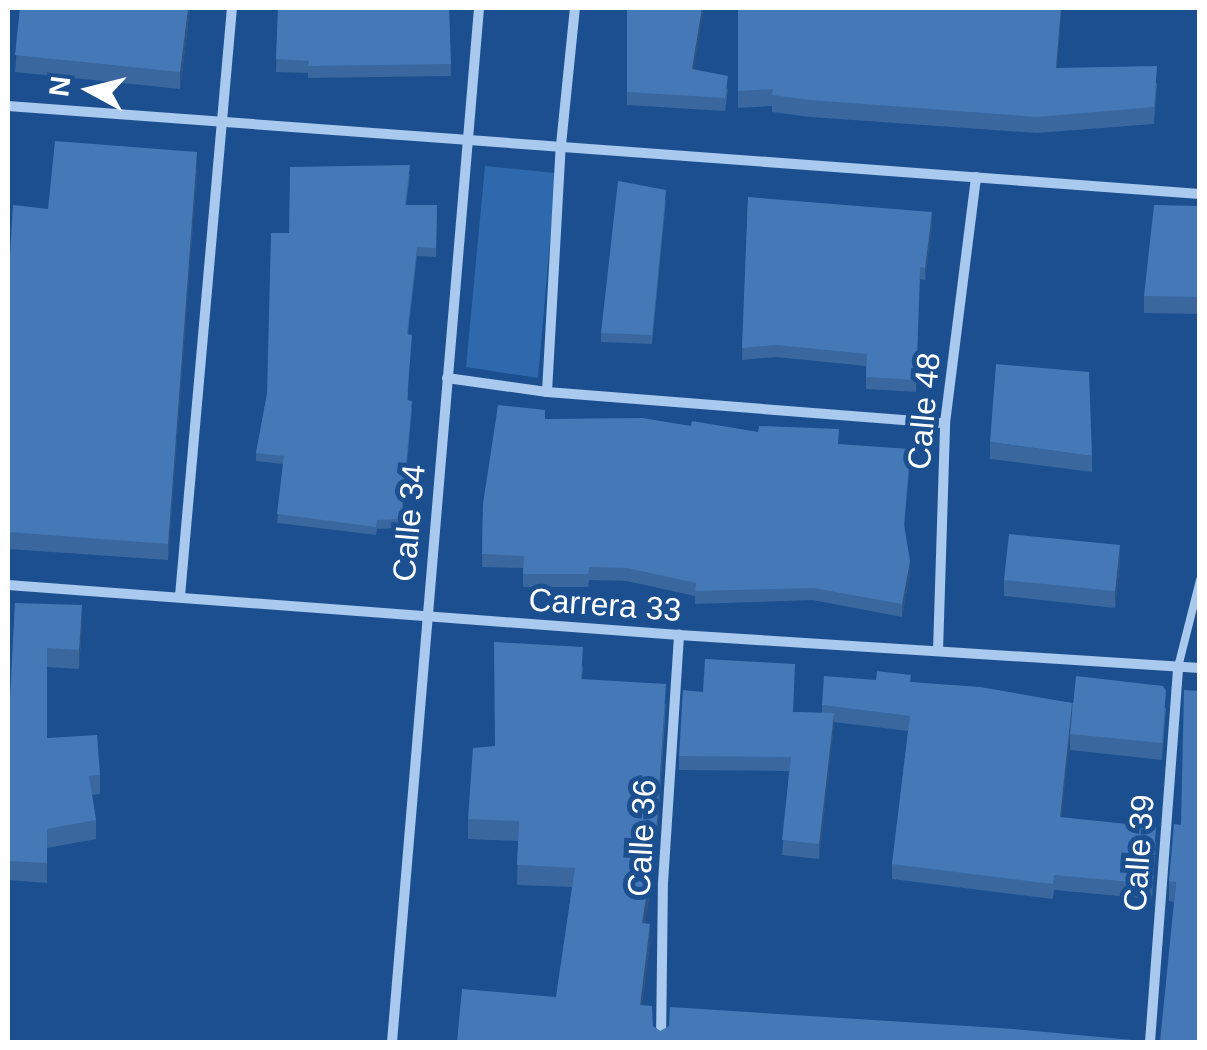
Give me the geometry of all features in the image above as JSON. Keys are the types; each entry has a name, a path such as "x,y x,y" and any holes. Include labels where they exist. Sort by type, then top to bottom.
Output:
{"street":[{"path":"180,596 232,8"},
{"name":"Calle 34","path":"392,1042 479,8"},
{"path":"547,392 561,144 575,8"},
{"path":"8,106 222,125 561,144 1200,194"},
{"name":"Calle 48","path":"938,651 945,422 976,177"},
{"path":"447,378 547,392 945,422"},
{"name":"Carrera 33","path":"8,585 679,636 1200,668"},
{"name":"Calle 36","path":"662,1042 662,883 679,636"},
{"name":"Calle 39","path":"1150,1042 1178,667"}],"lane":[{"path":"1178,667 1200,580"}],"shaded area":[{"path":"485,166 556,173 538,378 466,367"}],"building":[{"path":"20,8 188,8 180,72 15,55"},
{"path":"278,8 449,8 451,64 308,66 309,61 276,59"},
{"path":"627,8 702,8 692,69 728,76 725,98 627,92"},
{"path":"738,8 1061,8 1056,68 1157,66 1154,107 1037,117 810,100 772,95 773,89 738,91"},
{"path":"55,141 197,152 168,544 8,532 8,291 13,205 48,209"},
{"path":"410,165 405,205 437,205 436,248 417,247 407,334 412,335 407,400 412,401 401,519 377,520 376,527 277,514 284,456 256,453 267,394 271,233 289,233 290,167"},
{"path":"618,181 666,190 652,335 601,333"},
{"path":"748,197 932,212 925,268 920,267 916,380 866,377 867,354 776,345 742,348"},
{"path":"1154,205 1200,206 1200,297 1144,296"},
{"path":"996,364 1089,372 1092,456 990,442"},
{"path":"498,405 545,410 545,419 642,418 691,426 692,421 758,432 759,426 839,429 838,444 910,449 904,524 910,561 902,604 813,588 695,591 696,583 627,568 589,567 588,574 523,574 524,556 482,554 483,504"},
{"path":"1009,534 1120,545 1115,591 1004,580"},
{"path":"15,603 82,605 79,650 47,648 47,738 97,735 100,775 89,776 96,820 47,829 47,863 8,861 8,700"},
{"path":"494,642 583,647 581,679 666,684 656,835 642,923 650,924 640,1005 652,1006 653,1026 660,1031 669,1026 670,1007 1154,1042 457,1042 462,989 556,997 575,868 517,865 519,821 468,819 473,748 495,746"},
{"path":"705,659 795,664 793,712 834,713 819,844 782,840 791,757 679,756 683,690 703,692"},
{"path":"877,671 911,675 910,682 980,687 1072,703 1060,817 1156,827 1152,884 1054,875 1053,884 892,864 910,716 822,705 824,676 876,680"},
{"path":"1076,676 1163,686 1166,691 1162,743 1070,734"},
{"path":"1184,690 1200,691 1200,1042 1160,1042 1176,882 1169,881 1174,824 1181,825"}]}
